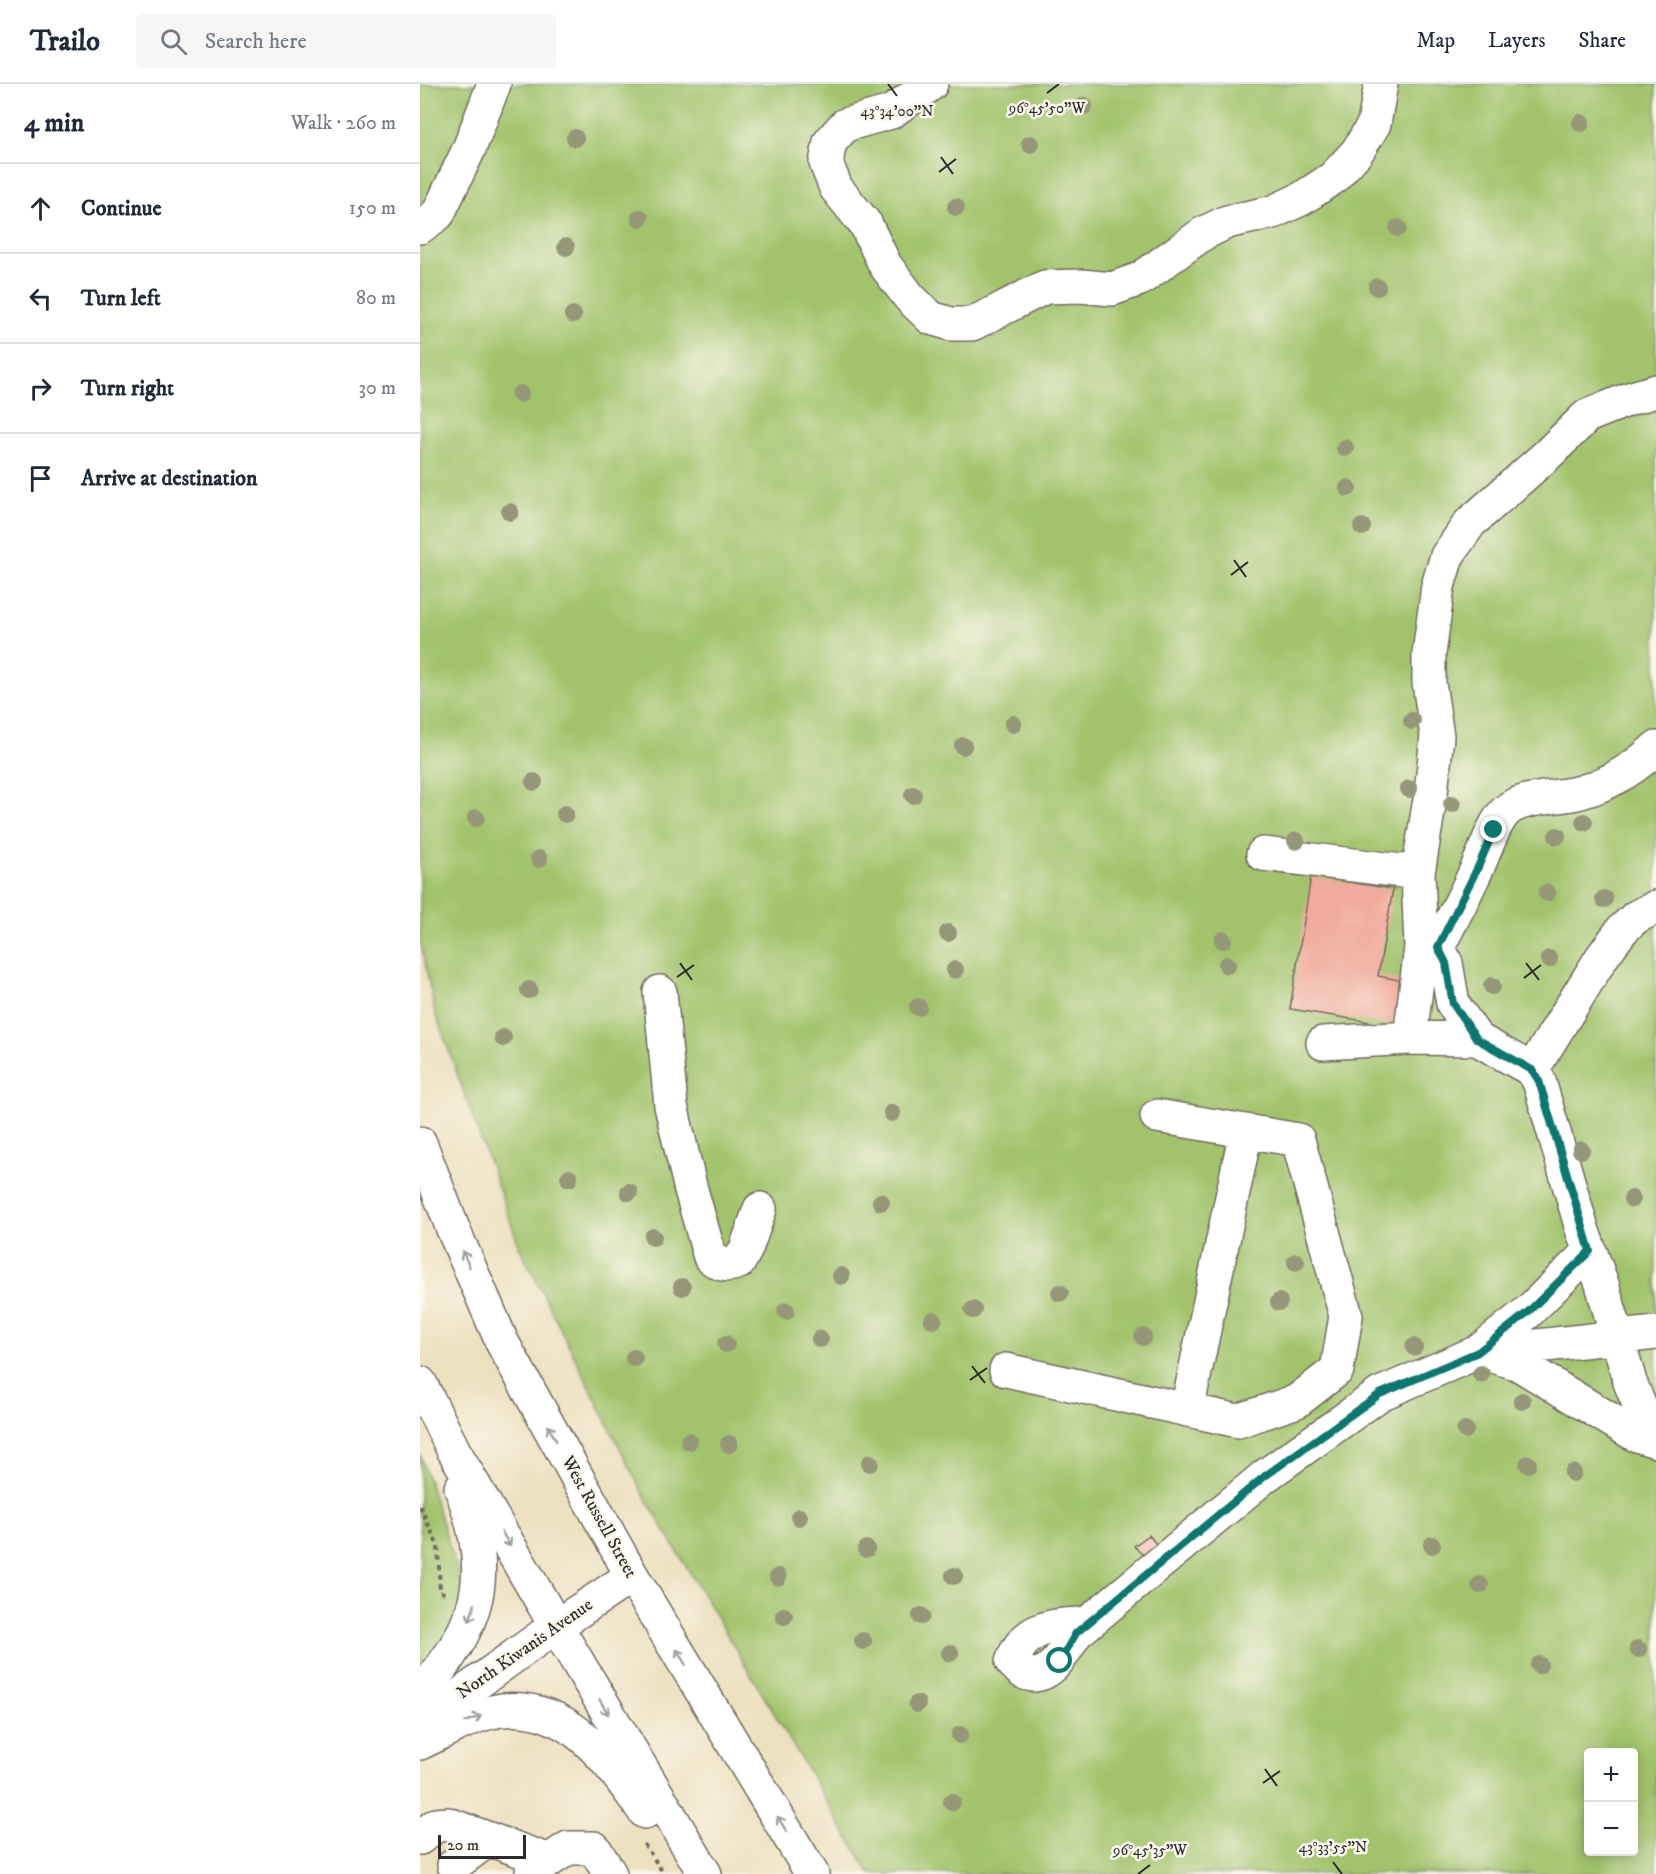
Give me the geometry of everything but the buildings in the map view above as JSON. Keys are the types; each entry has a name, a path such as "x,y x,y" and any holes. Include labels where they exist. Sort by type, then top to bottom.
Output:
{"main road":[{"path":"420,227 438,214 469,149 494,84"},
{"path":"931,84 891,112 845,125 830,142 826,163 836,188 866,225 885,265 903,290 931,318 951,324 972,324 1045,287 1081,286 1112,290 1140,279 1204,233 1227,222 1274,212 1301,199 1333,178 1357,152 1374,124 1381,84"},
{"path":"1656,391 1587,416 1470,523 1447,556 1438,586 1429,654 1429,683 1437,736 1431,794 1418,873 1430,947 1446,963 1453,1004 1477,1039 1532,1070 1539,1081 1630,1382 1644,1417 1656,1435"},
{"path":"1410,1038 1430,947 1478,867 1494,830 1506,811 1519,803 1580,793 1608,783 1656,748"},
{"path":"1263,854 1418,873"},
{"path":"1532,1070 1602,957 1622,930 1636,916 1656,907"},
{"path":"660,992 671,1106 710,1257 719,1264 731,1266 740,1262 760,1209"},
{"path":"1323,1043 1410,1038 1477,1039"},
{"path":"1006,1370 1238,1421 1297,1401 1337,1370 1346,1316 1298,1140 1157,1116"},
{"path":"1187,1410 1246,1131"},
{"name":"West Russell Street","path":"420,1143 453,1229 502,1342 632,1576 812,1874"},
{"path":"1086,1624 1265,1476 1380,1394 1478,1352 1528,1312 1590,1251"},
{"path":"1478,1352 1656,1333"},
{"path":"1478,1352 1517,1363 1634,1434 1656,1441"},
{"path":"423,1389 454,1451 705,1874"},
{"path":"420,1694 441,1670 472,1616 478,1590 479,1563 474,1530 464,1497 423,1389"},
{"name":"North Kiwanis Avenue","path":"420,1724 556,1626 632,1576"},
{"path":"420,1743 475,1717 502,1710 557,1718 581,1734 608,1761 692,1874"},
{"path":"420,1838 436,1825 443,1824 489,1839 539,1867 568,1848 602,1861"},
{"path":"454,1865 489,1839"}],"green space":[{"path":"420,84 1656,84 1656,1874 870,1874 643,1494 520,1248 435,1012 420,940"},
{"path":"420,1454 472,1616 420,1684"}],"route":[{"path":"1060,1661 1076,1633 1265,1476 1380,1394 1478,1352 1528,1312 1590,1251 1539,1081 1532,1070 1477,1039 1453,1004 1446,963 1438,947 1494,830"}]}
